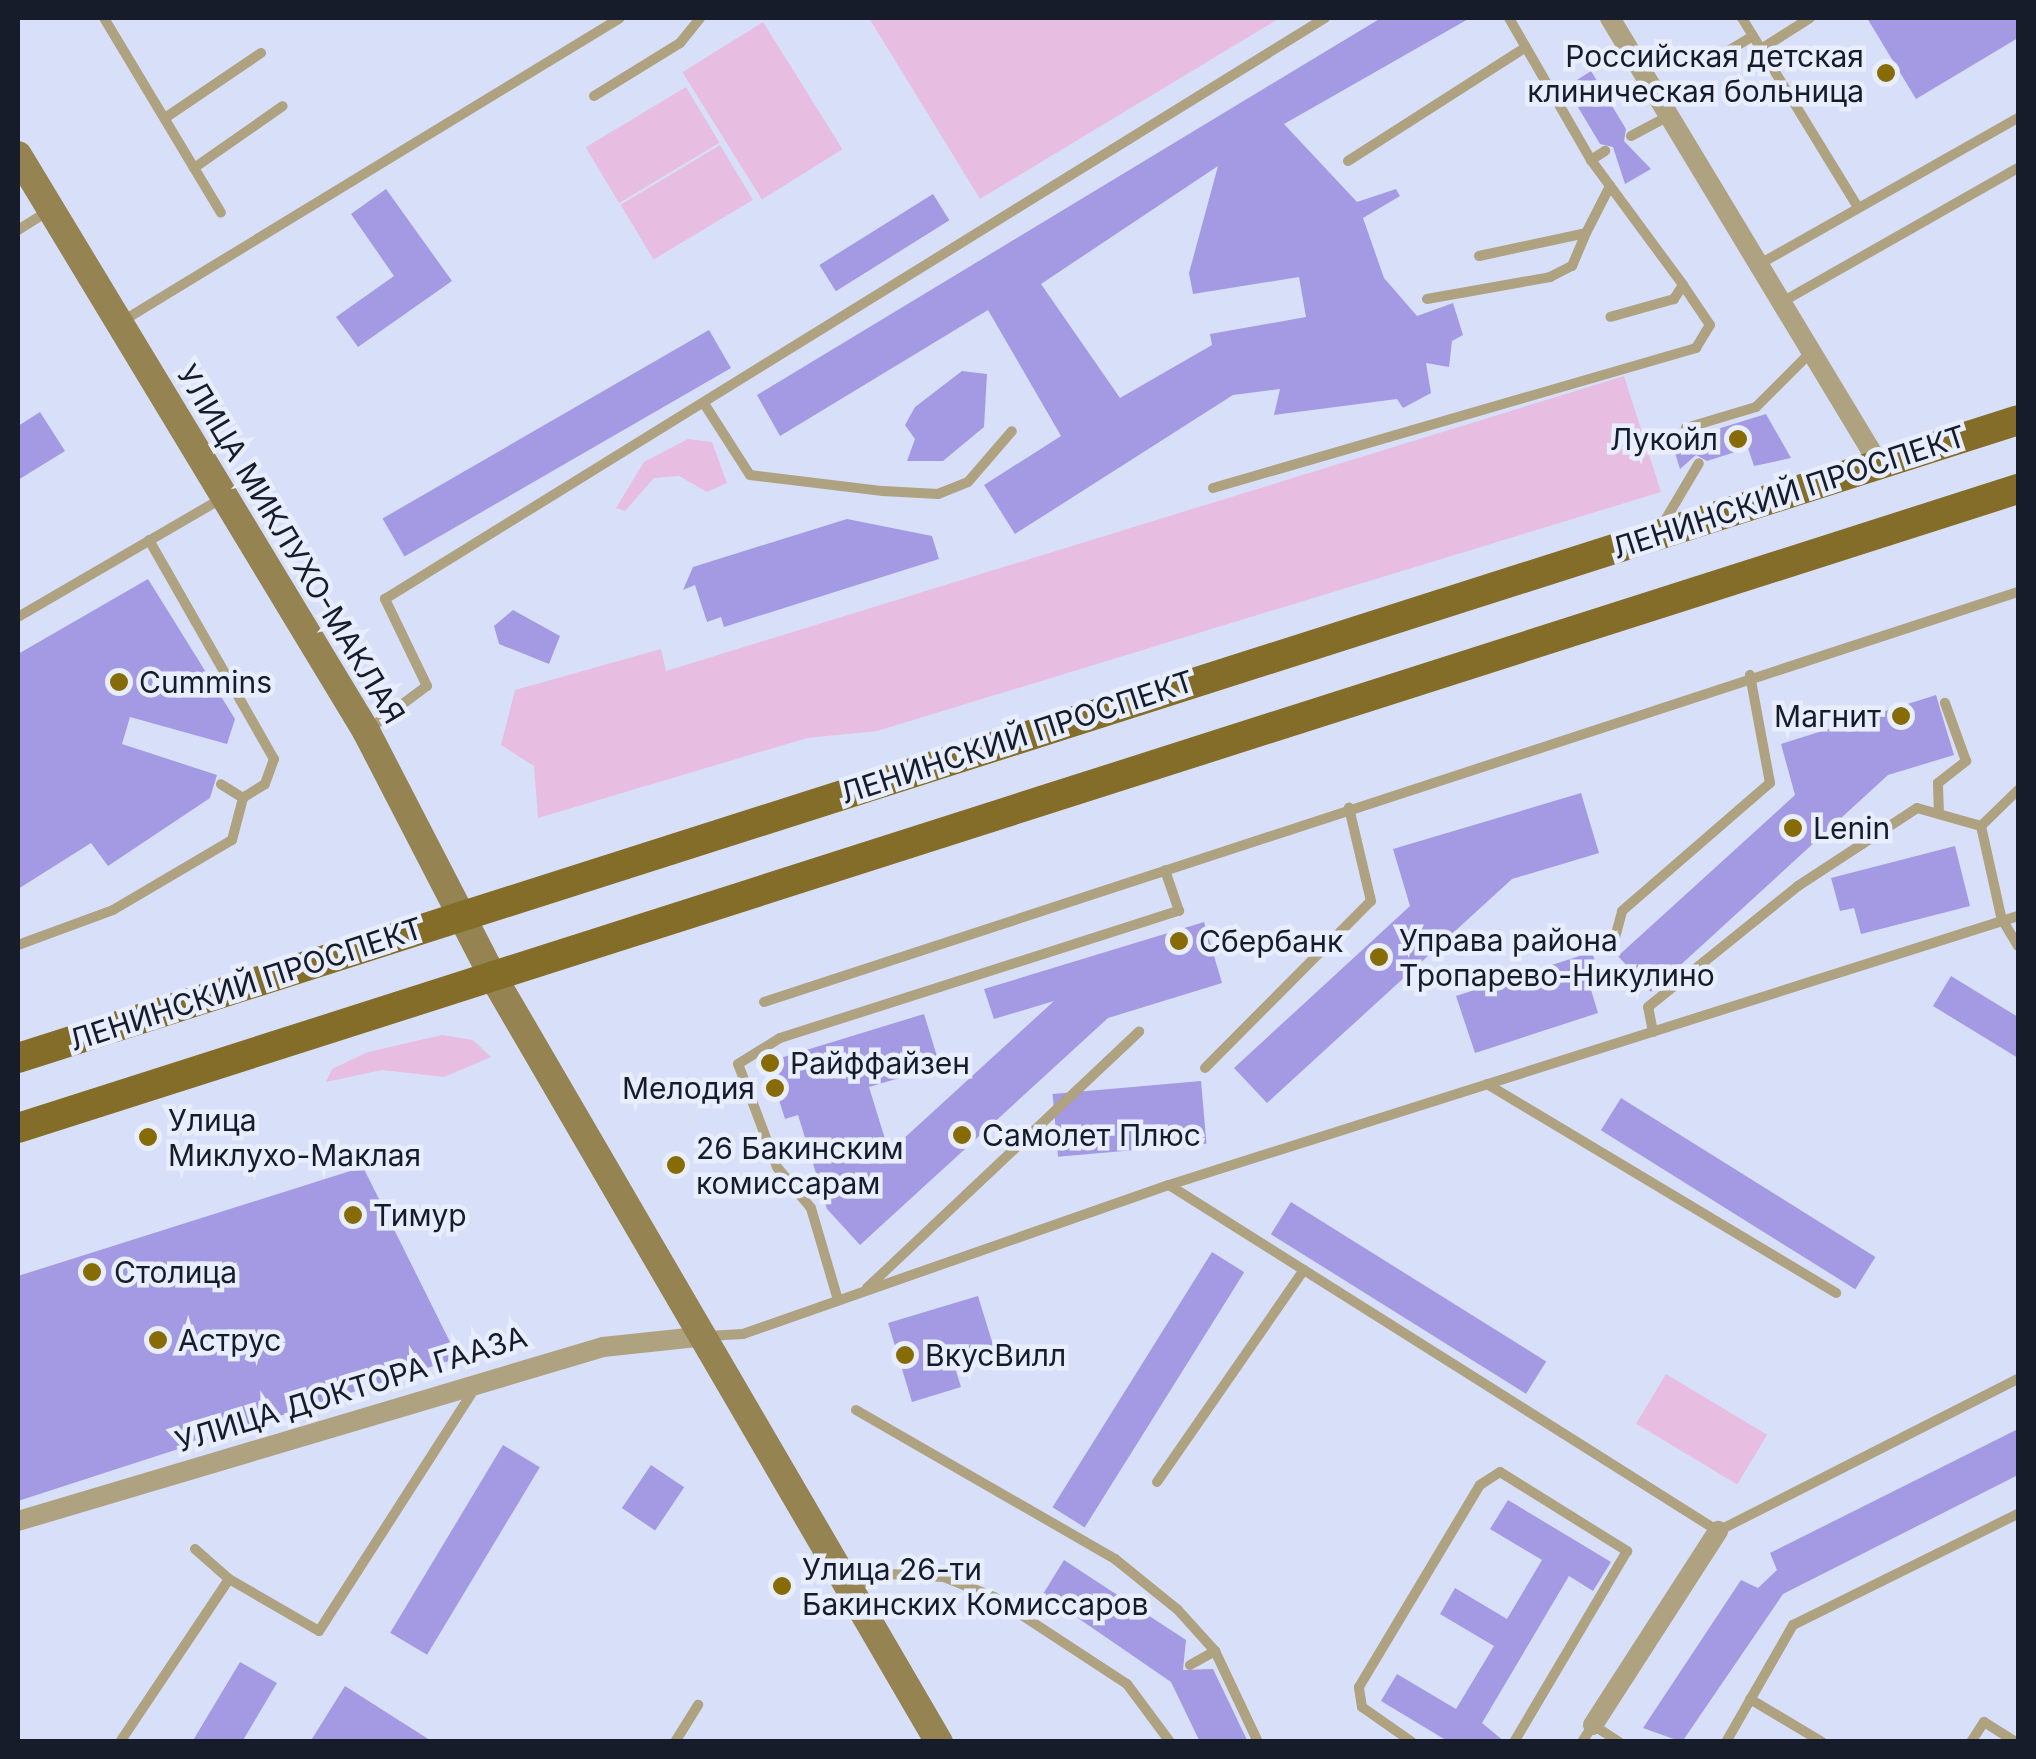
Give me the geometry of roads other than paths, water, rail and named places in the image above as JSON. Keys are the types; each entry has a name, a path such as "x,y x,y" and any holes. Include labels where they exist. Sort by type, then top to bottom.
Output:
{"main road":[{"name":"УЛИЦА МИКЛУХО-МАКЛАЯ","path":"18,155 366,731 492,975"},
{"name":"ЛЕНИНСКИЙ ПРОСПЕКТ","path":"18,1058 462,913 2018,420"},
{"path":"18,1128 2018,490"},
{"path":"492,975 852,1586 939,1742"}],"street":[{"path":"1610,18 1879,464"},
{"name":"УЛИЦА ДОКТОРА ГААЗА","path":"18,1521 480,1380 650,1336 706,1336"},
{"path":"1588,1733 1718,1531"}],"lane":[{"path":"104,18 221,213"},
{"path":"120,322 620,18"},
{"path":"594,96 680,43 700,18"},
{"path":"366,731 426,686 384,599 705,405 1324,18"},
{"path":"1213,488 1696,348 1710,325 1591,160 1509,18"},
{"path":"1742,18 1858,207"},
{"path":"1761,49 1810,18"},
{"path":"1723,54 1753,36"},
{"path":"1348,161 1526,47"},
{"path":"165,118 262,53"},
{"path":"194,168 283,106"},
{"path":"1631,136 1670,115"},
{"path":"1758,266 2018,118"},
{"path":"1591,160 1605,152"},
{"path":"1782,302 2018,168"},
{"path":"1427,299 1550,277 1572,266 1610,186"},
{"path":"18,230 51,210"},
{"path":"1479,256 1586,233"},
{"path":"1610,318 1674,299 1684,286"},
{"path":"1690,438 1686,428 1756,406 1812,351"},
{"path":"705,405 750,475 883,491 938,494 968,482 1012,431"},
{"path":"1656,534 1699,463"},
{"path":"18,617 224,496"},
{"path":"18,945 113,910 232,840 243,798 264,784 274,759 149,540"},
{"path":"764,1002 1750,675 2018,592"},
{"path":"1612,949 1622,911 1770,782 1750,675"},
{"path":"1938,814 1938,783 1966,761 1944,703"},
{"path":"221,784 243,798"},
{"path":"1981,826 2018,790"},
{"path":"1206,1068 1371,901 1349,808"},
{"path":"1653,1032 1648,1008 1798,886 1917,808 1981,826"},
{"path":"1981,826 2002,921 2018,946"},
{"path":"838,1300 812,1208 777,1167 738,1064 780,1038 1178,910 1165,870"},
{"path":"706,1336 742,1334 1168,1185 2018,916"},
{"path":"866,1290 1140,1032"},
{"path":"1487,1084 1836,1293"},
{"path":"1168,1185 1718,1531 2018,1379"},
{"path":"1157,1482 1304,1270"},
{"path":"195,1549 228,1579 319,1631 480,1380"},
{"path":"856,1410 1115,1558 1215,1651 1258,1742"},
{"path":"1412,1742 1362,1708 1359,1687 1480,1485 1500,1472 1627,1551 1514,1742"},
{"path":"1726,1742 1793,1625 2018,1514"},
{"path":"852,1586 889,1574 944,1577 994,1597 1128,1684 1170,1742"},
{"path":"120,1742 228,1579"},
{"path":"1190,1664 1215,1651"},
{"path":"1750,1699 1822,1742"},
{"path":"675,1742 698,1704"},
{"path":"1971,1742 1984,1722 2016,1742"},
{"path":"1588,1733 1619,1742"}],"place":[{"name":"Российская детская клиническая больница","path":"1886,73"},
{"name":"Лукойл","path":"1738,439"},
{"name":"Cummins","path":"119,682"},
{"name":"Магнит","path":"1901,716"},
{"name":"Lenin","path":"1793,828"},
{"name":"Сбербанк","path":"1179,941"},
{"name":"Управа района Тропарево-Никулино","path":"1379,957"},
{"name":"Райффайзен","path":"770,1063"},
{"name":"Мелодия","path":"775,1088"},
{"name":"Самолет Плюс","path":"962,1135"},
{"name":"Улица Миклухо-Маклая","path":"148,1137"},
{"name":"26 Бакинским комиссарам","path":"676,1165"},
{"name":"Тимур","path":"353,1215"},
{"name":"Столица","path":"92,1272"},
{"name":"Аструс","path":"158,1340"},
{"name":"ВкусВилл","path":"905,1355"},
{"name":"Улица 26-ти Бакинских Комиссаров","path":"782,1586"}]}
